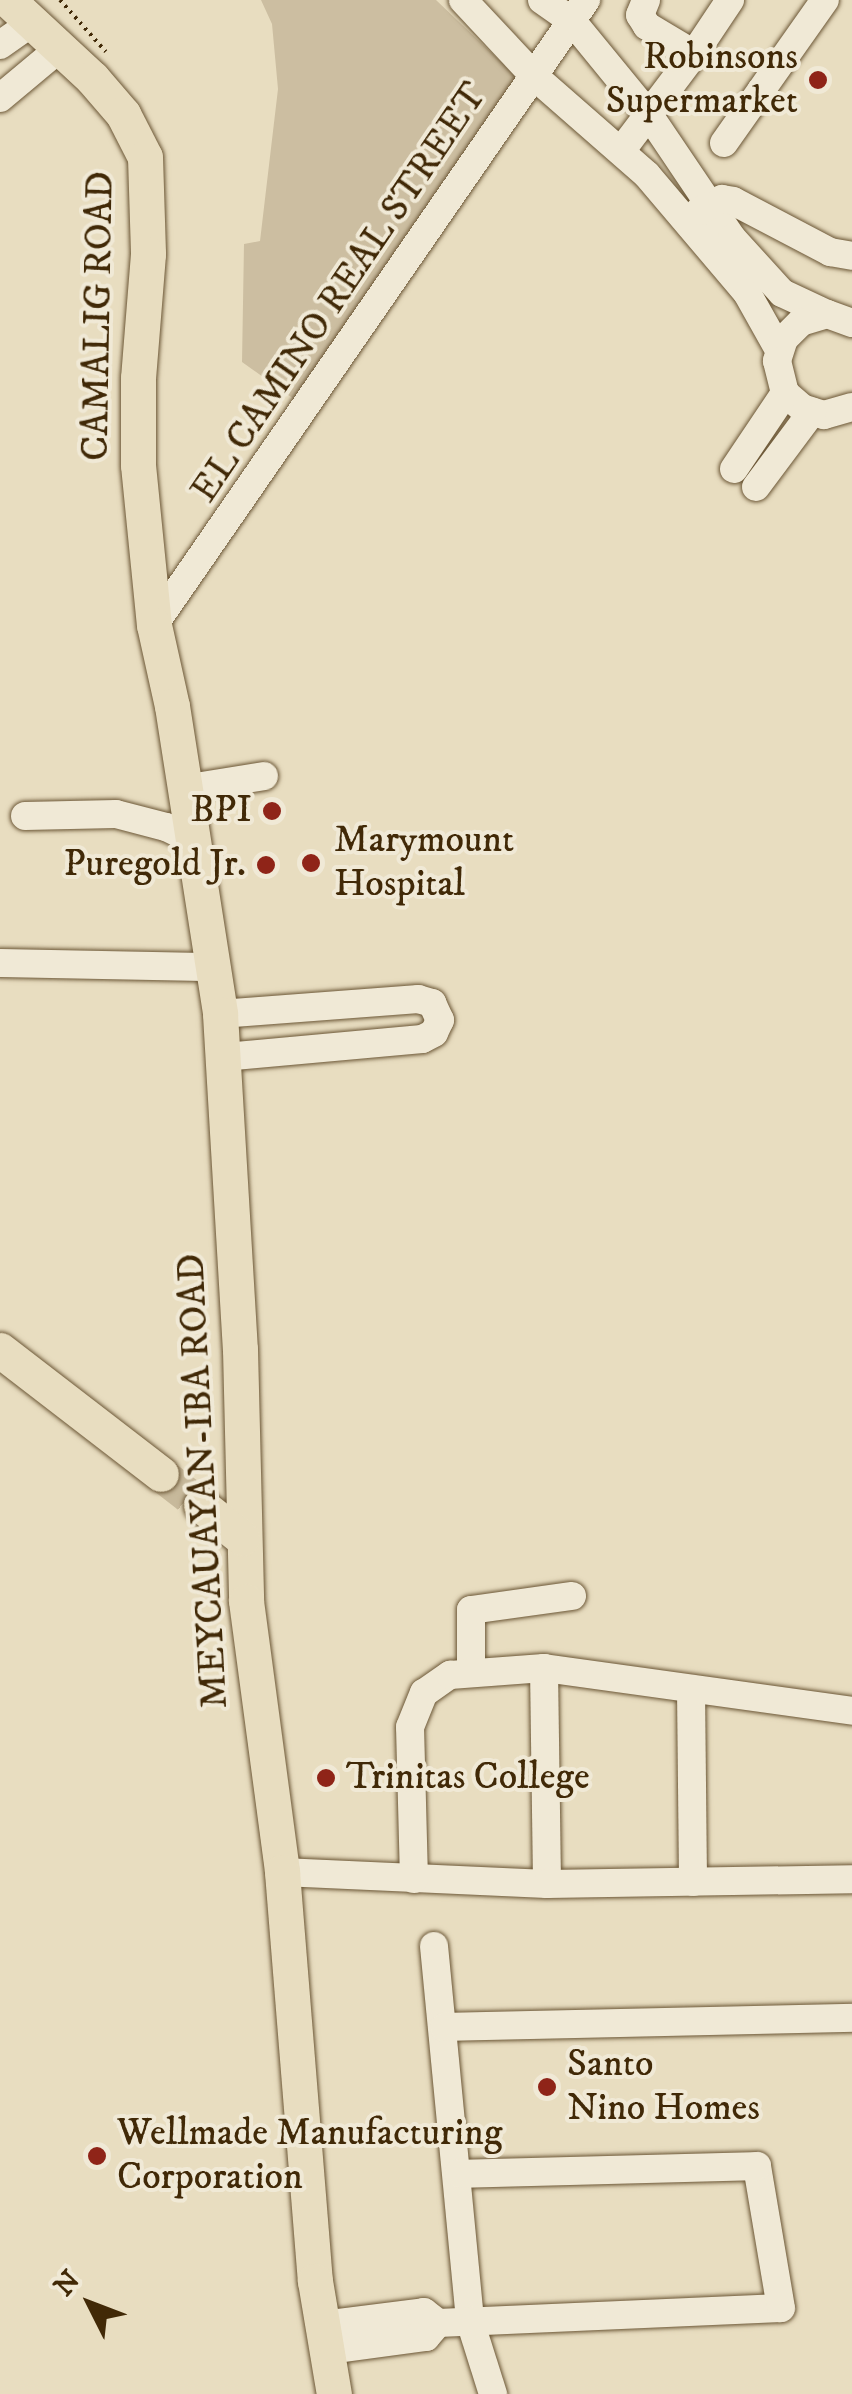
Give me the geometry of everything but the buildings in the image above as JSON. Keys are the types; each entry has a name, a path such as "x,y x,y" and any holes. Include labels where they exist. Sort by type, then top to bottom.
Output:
{"main road":[{"name":"CAMALIG ROAD","path":"20,12 61,47 123,114 145,156 148,254 137,448 154,625"},
{"name":"MEYCAUAYAN-IBA ROAD","path":"154,625 215,966 220,1014 240,1348 242,1538 260,1728 282,1872 310,2224 334,2394"},
{"path":"0,1350 161,1474"},
{"path":"201,1505 242,1538"}],"street":[{"path":"462,0 534,76 732,238 782,293 842,312"},
{"path":"542,0 579,11 649,116 698,212 779,350"},
{"path":"646,0 640,14 647,26 694,54"},
{"path":"621,151 730,0"},
{"path":"724,143 825,0"},
{"name":"EL CAMINO REAL STREET","path":"154,625 579,11"},
{"path":"0,45 20,12"},
{"path":"0,98 61,47"},
{"path":"698,212 733,202 830,252 852,256"},
{"path":"842,312 801,322 779,350 777,372 785,393 812,412 850,410"},
{"path":"785,393 745,478 812,412"},
{"path":"183,789 264,776"},
{"path":"25,816 116,814 166,827 192,840"},
{"path":"0,962 215,966"},
{"path":"220,1014 418,998 432,1002 440,1020 434,1033 422,1040 223,1057"},
{"path":"470,1673 471,1610 572,1596"},
{"path":"414,1879 410,1726 424,1693 450,1675 544,1668 852,1711"},
{"path":"544,1668 548,1884"},
{"path":"690,1690 694,1882"},
{"path":"282,1872 548,1884 852,1880"},
{"path":"434,1946 470,2320 492,2394"},
{"path":"444,2026 852,2018"},
{"path":"325,2337 380,2330 426,2337 438,2323 470,2320 781,2308 756,2166 458,2174"}],"shaded area":[{"path":"261,0 436,0 518,78 298,402 242,362 244,244 260,241 278,89 272,24"}],"tunnel":[{"path":"161,1474 201,1505"}],"place":[{"name":"Robinsons Supermarket","path":"818,80"},
{"name":"BPI","path":"272,811"},
{"name":"Marymount Hospital","path":"311,863"},
{"name":"Puregold Jr.","path":"266,865"},
{"name":"Trinitas College","path":"326,1778"},
{"name":"Santo Nino Homes","path":"547,2087"},
{"name":"Wellmade Manufacturing Corporation","path":"97,2156"}]}
